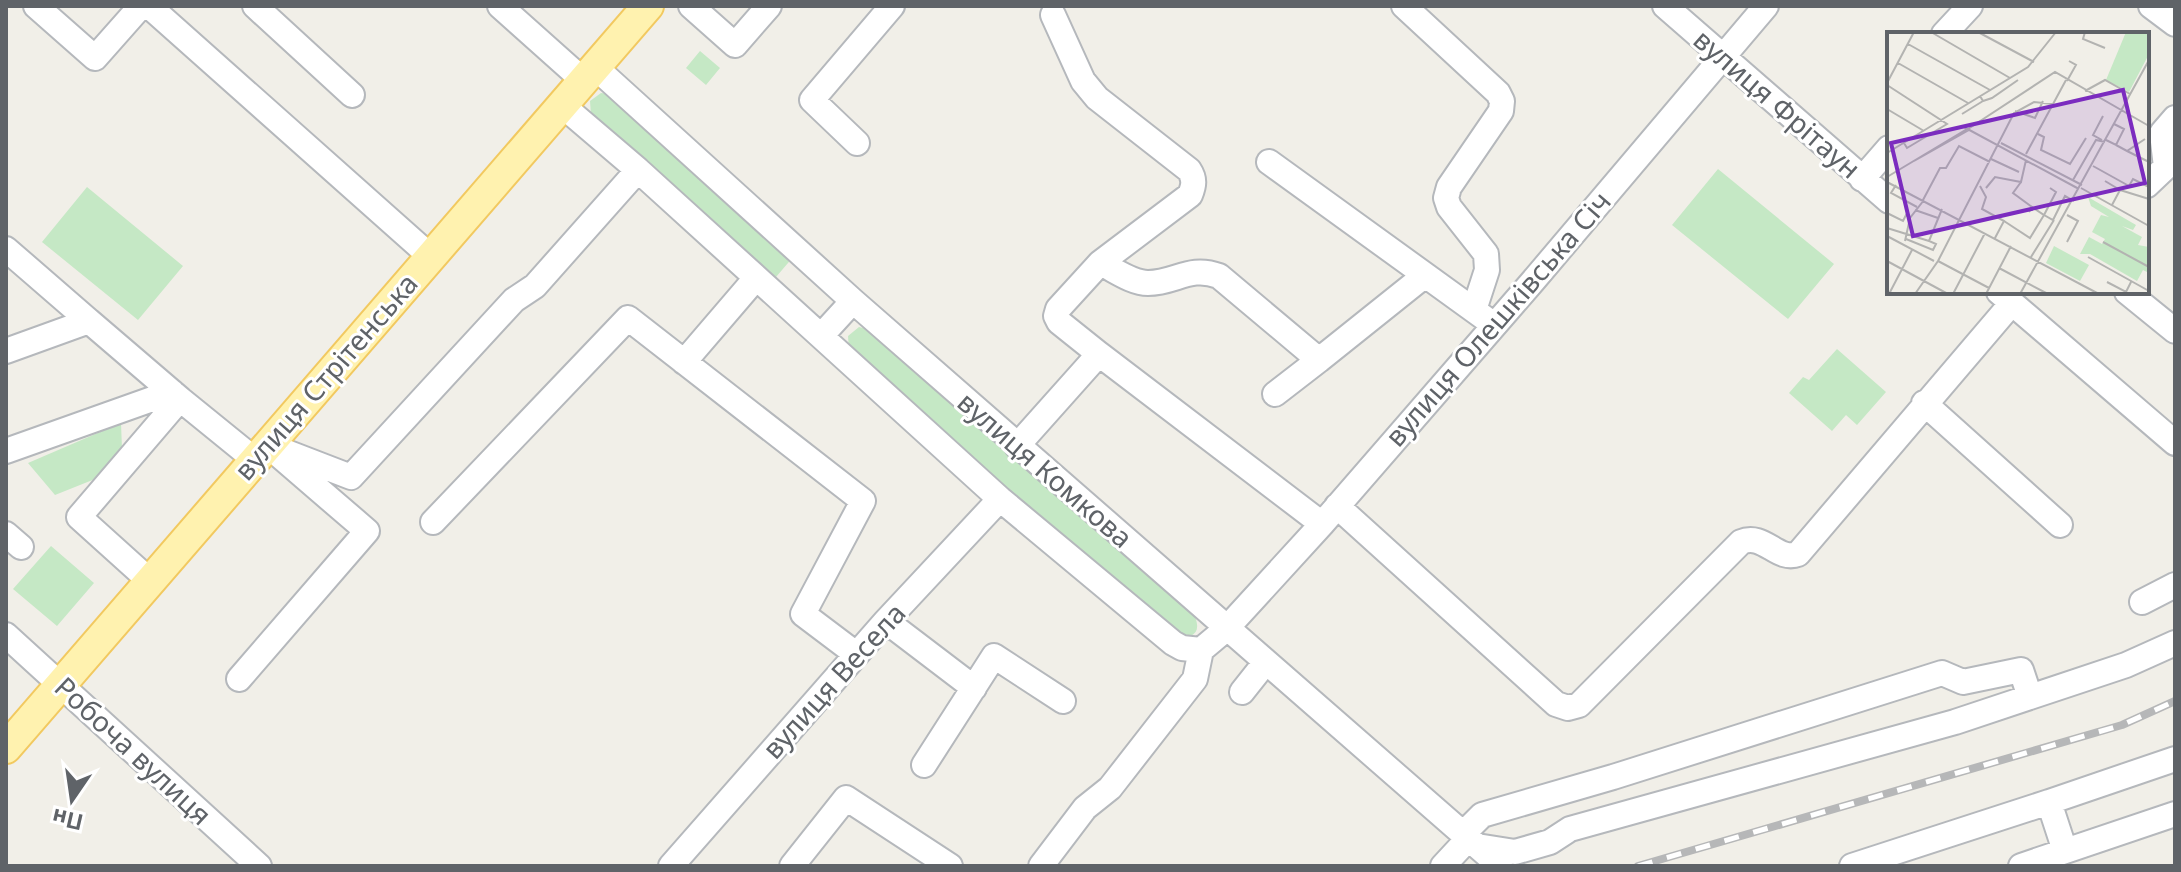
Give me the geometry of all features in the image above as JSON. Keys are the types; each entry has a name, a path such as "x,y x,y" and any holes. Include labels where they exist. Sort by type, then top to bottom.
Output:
{"main road":[{"name":"вулиця Стрітенська","path":"6,748 648,6"}],"street":[{"path":"36,6 95,58 152,8 430,256"},
{"path":"255,6 352,95"},
{"name":"вулиця Комкова","path":"500,6 590,74 1500,866"},
{"path":"691,6 735,45 769,6"},
{"path":"857,143 812,100 892,6"},
{"path":"1404,6 1498,93 1502,101 1501,111 1449,187 1446,198 1449,207 1486,254 1488,262 1474,310"},
{"name":"вулиця Фрітаун","path":"1665,6 1887,199"},
{"name":"вулиця Олешківська Січ","path":"1201,650 1226,629 1329,515 1766,6"},
{"path":"1946,32 1970,6"},
{"path":"2151,6 2175,24"},
{"path":"1053,9 1083,81 1097,98 1189,170 1193,177 1190,195 1100,263 1058,309 1056,316 1059,322 1099,354 1329,515 1556,704 1568,708 1579,705 1741,542 1750,538 1784,555 1798,554 2009,297 2175,443"},
{"name":"вулиця Комкова","path":"563,106 638,170 1000,499 1173,643 1182,648 1201,650"},
{"path":"2149,184 2170,171 2162,133 2175,118"},
{"path":"1862,179 1887,150"},
{"path":"1269,162 1494,326"},
{"path":"261,452 351,477 514,300 535,286 638,170"},
{"path":"6,249 176,396 261,452 367,531 239,679"},
{"path":"1100,263 1145,283 1191,272 1205,271 1219,276 1319,360"},
{"path":"1275,394 1424,276"},
{"path":"684,362 756,278"},
{"path":"2129,294 2175,331"},
{"path":"821,336 853,301"},
{"path":"433,522 628,318 863,501 803,614 856,654"},
{"path":"6,351 89,321"},
{"path":"1017,446 1099,354"},
{"path":"6,451 176,396"},
{"path":"150,581 79,517 176,396"},
{"path":"1924,403 2060,525"},
{"name":"вулиця Весела","path":"671,866 856,654 1000,499"},
{"path":"2142,602 2175,585"},
{"path":"886,621 974,688"},
{"name":"Робоча вулиця","path":"6,635 244,861"},
{"path":"1469,840 1515,852 1550,842 1570,829 1955,722 2126,665 2175,643"},
{"path":"1041,866 1085,808 1110,788 1195,679 1201,650"},
{"path":"924,765 994,656 1063,701"},
{"path":"1242,692 1265,663"},
{"path":"1443,866 1469,840 1482,815 1942,673 1963,682 2021,670 2030,697"},
{"path":"1852,866 2175,759"},
{"path":"792,866 846,798 950,866"},
{"path":"2049,802 2076,855"},
{"path":"2021,866 2076,855 2175,814"}],"green space":[{"path":"700,51 720,68 706,85 686,68"},
{"path":"601,93 610,94 794,256 776,277 591,115 590,101"},
{"path":"1718,169 1834,264 1788,319 1672,225"},
{"path":"87,187 183,266 138,320 42,242"},
{"path":"859,327 867,329 1195,617 1197,627 1194,634 1177,638 849,350 848,336"},
{"path":"1837,349 1886,392 1857,425 1846,415 1832,431 1789,393 1803,377 1809,380"},
{"path":"121,423 122,449 95,479 55,495 28,463"},
{"path":"51,546 94,583 57,626 13,589"}],"railway":[{"path":"1638,866 2122,725 2175,701"}]}
